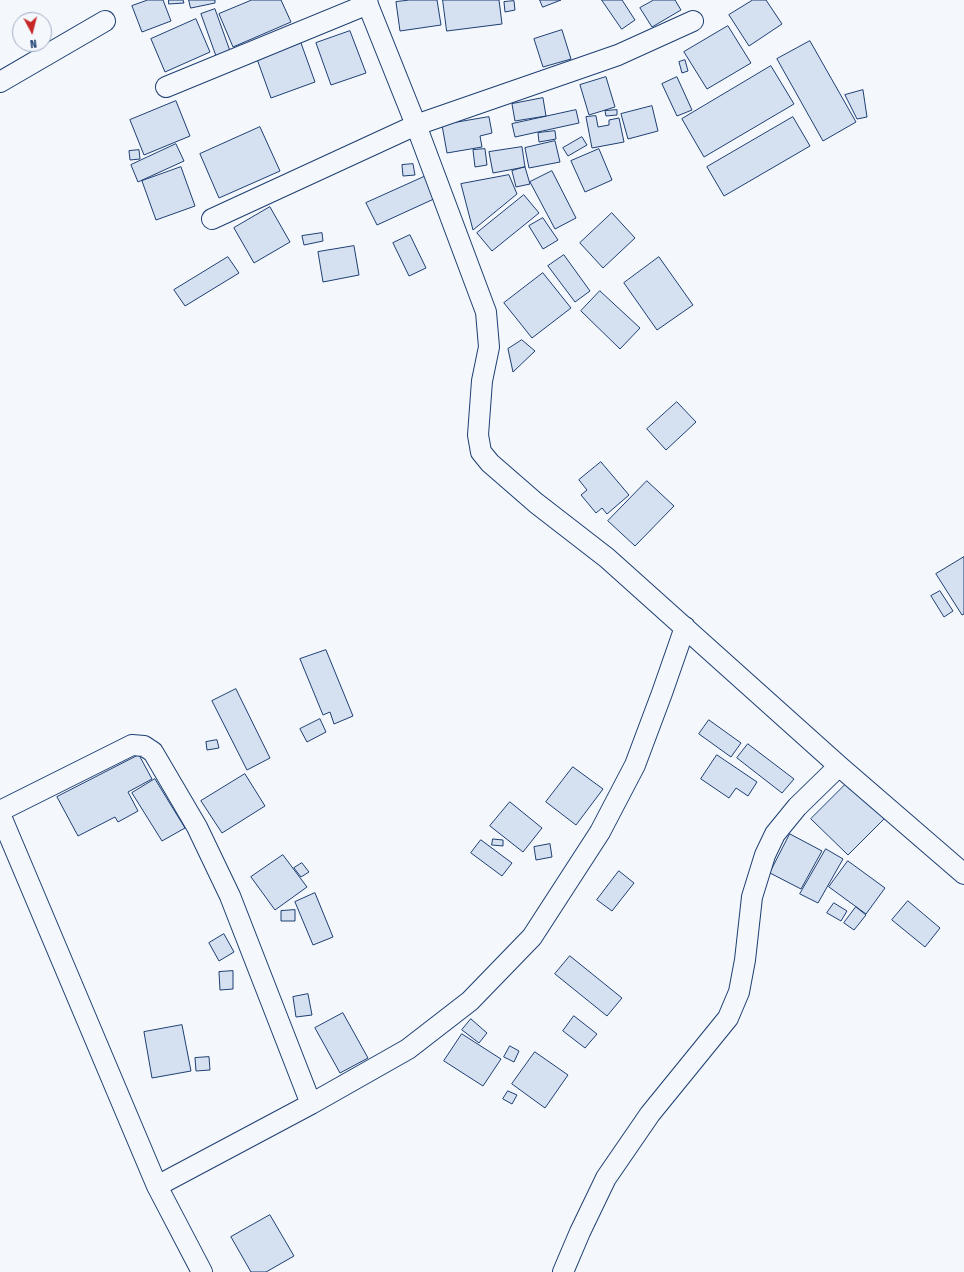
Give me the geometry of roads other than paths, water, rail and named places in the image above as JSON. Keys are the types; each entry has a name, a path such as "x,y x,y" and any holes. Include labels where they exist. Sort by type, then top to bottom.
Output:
{"street":[{"path":"166,87 367,2 416,125 486,312 489,347 482,381 478,435 481,452 490,463 536,503 607,558 839,766 964,874"},
{"path":"0,82 105,21"},
{"path":"212,219 416,125 618,55 693,22"},
{"path":"157,1186 311,1104 408,1049 470,1001 532,937 600,832 635,765 662,693 684,627"},
{"path":"202,1272 157,1186 0,813 132,745 144,746 153,752 197,827 230,896 311,1104"},
{"path":"563,1272 606,1178 650,1114 728,1018 739,992 745,960 752,897 764,855 775,834 797,807 839,766"}]}
